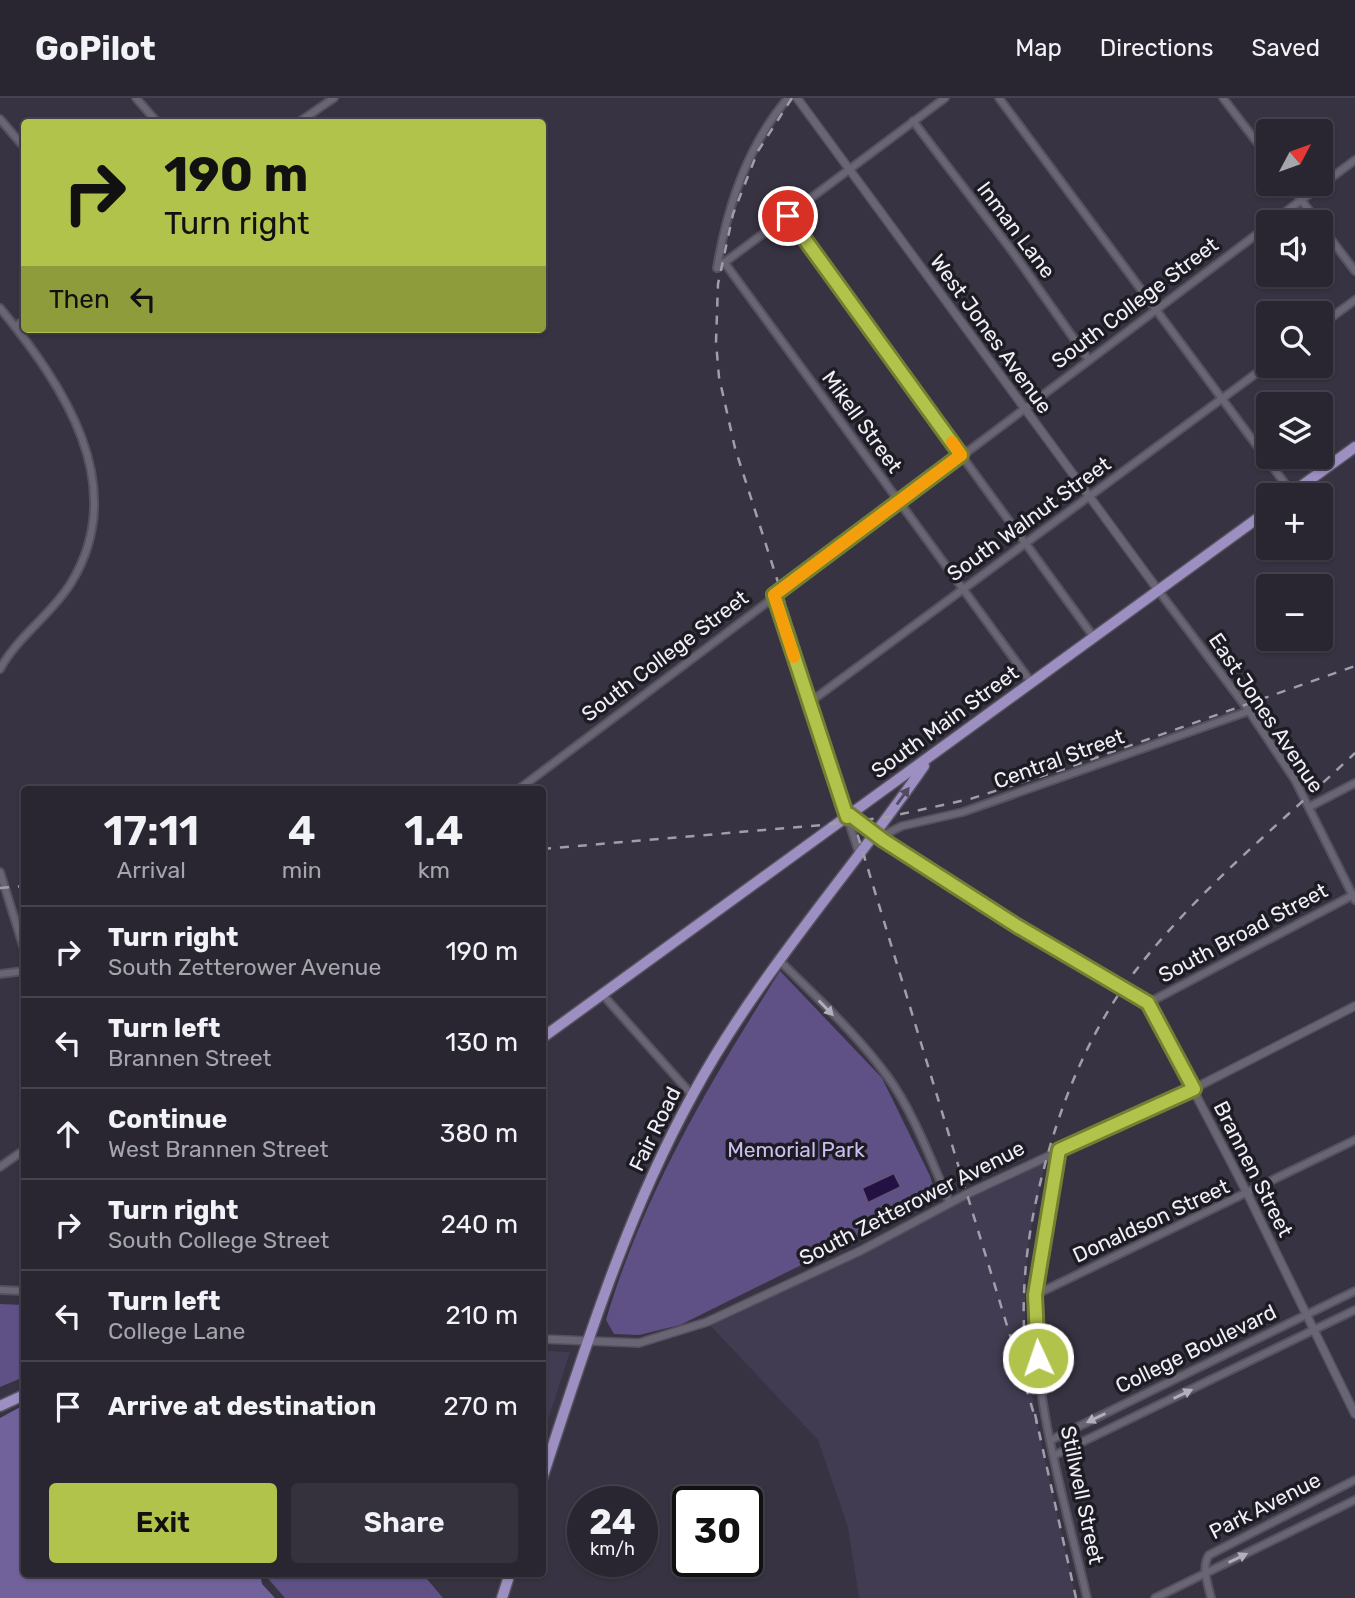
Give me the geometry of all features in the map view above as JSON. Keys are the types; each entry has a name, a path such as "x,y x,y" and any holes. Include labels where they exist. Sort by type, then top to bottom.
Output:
{"main road":[{"path":"1305,483 1355,447"},
{"name":"South Main Street","path":"546,1035 1256,519"},
{"name":"Fair Road","path":"546,1467 616,1257 692,1095 778,959 930,757"},
{"path":"849,816 874,834"},
{"path":"0,1406 21,1396"},
{"path":"502,1598 509,1577"}],"street":[{"path":"303,119 334,98"},
{"path":"788,98 771,120 740,178 725,226 717,268 945,98"},
{"name":"West Jones Avenue","path":"797,98 1158,590"},
{"path":"999,98 1282,483"},
{"path":"1223,98 1256,141"},
{"path":"139,99 155,119"},
{"path":"0,119 21,144"},
{"name":"Inman Lane","path":"913,121 1012,251 1089,360"},
{"name":"South College Street","path":"1289,210 1355,160"},
{"path":"1297,196 1308,210"},
{"path":"788,216 1093,636"},
{"name":"South College Street","path":"523,786 1256,235"},
{"path":"1333,241 1355,271"},
{"name":"Mikell Street","path":"724,262 1031,682"},
{"path":"1333,316 1355,300"},
{"path":"0,309 15,327 80,432 89,453 96,496 88,545 72,581 58,602 8,655 0,669"},
{"path":"15,327 21,322"},
{"name":"South Walnut Street","path":"810,702 1256,373"},
{"name":"East Jones Avenue","path":"1158,590 1249,711 1310,807 1354,896"},
{"path":"774,595 859,853"},
{"name":"Central Street","path":"883,840 888,833 901,827 963,812 1249,711"},
{"path":"1310,807 1355,783"},
{"path":"874,834 1077,963 1148,1003"},
{"path":"0,872 21,939"},
{"name":"South Broad Street","path":"1148,1003 1354,896"},
{"path":"778,959 869,1051 890,1079 916,1125 950,1203"},
{"path":"0,974 21,971"},
{"path":"603,995 692,1095"},
{"name":"Brannen Street","path":"1148,1003 1248,1195 1355,1414"},
{"name":"South Zetterower Avenue","path":"546,1339 639,1343 678,1333 862,1250 950,1203 1194,1089 1355,1006"},
{"name":"Donaldson Street","path":"1035,1295 1248,1195 1355,1140"},
{"name":"Stillwell Street","path":"1059,1150 1035,1295 1040,1378 1051,1440 1087,1598"},
{"path":"0,1167 21,1152"},
{"path":"0,1290 21,1291"},
{"name":"College Boulevard","path":"1051,1440 1355,1291"},
{"name":"College Boulevard","path":"1055,1455 1355,1310"},
{"name":"Park Avenue","path":"1205,1574 1205,1560 1216,1548 1355,1480"},
{"name":"Park Avenue","path":"1154,1598 1355,1500"},
{"path":"1205,1574 1211,1598"}],"shaded area":[{"path":"1047,1155 1029,1239 1025,1276 1025,1352 1037,1424 1076,1598 859,1598 848,1527 818,1440 707,1322 862,1250"},
{"path":"894,1173 901,1187 868,1203 862,1188"},
{"path":"546,1351 570,1352 546,1426"},
{"path":"21,1407 21,1577 261,1577 262,1584 275,1598 0,1598 0,1418"}],"green space":[{"name":"Memorial Park","path":"780,971 882,1078 930,1176 937,1198 680,1325 639,1335 614,1334 606,1320 621,1273 659,1183 704,1097"},
{"path":"0,1304 21,1305 21,1378 0,1387"},
{"path":"267,1577 425,1577 443,1598 285,1598"}],"railway":[{"path":"792,98 758,151 733,214 718,284 716,342 719,377 735,448 833,754 1037,1424"},
{"path":"546,849 822,825 888,817 970,799 1064,769 1355,666"},
{"path":"1027,1365 1024,1294 1036,1199 1057,1122 1089,1045 1133,974 1184,914 1355,753"},
{"path":"0,888 21,886"},
{"path":"1035,1414 1076,1598"}],"slow traffic":[{"path":"794,657 774,595 961,455 952,442"}],"route":[{"path":"788,216 961,455 774,595 847,817 850,815 883,840 1122,991 1148,1003 1194,1089 1059,1150 1035,1295 1038,1358"}]}
